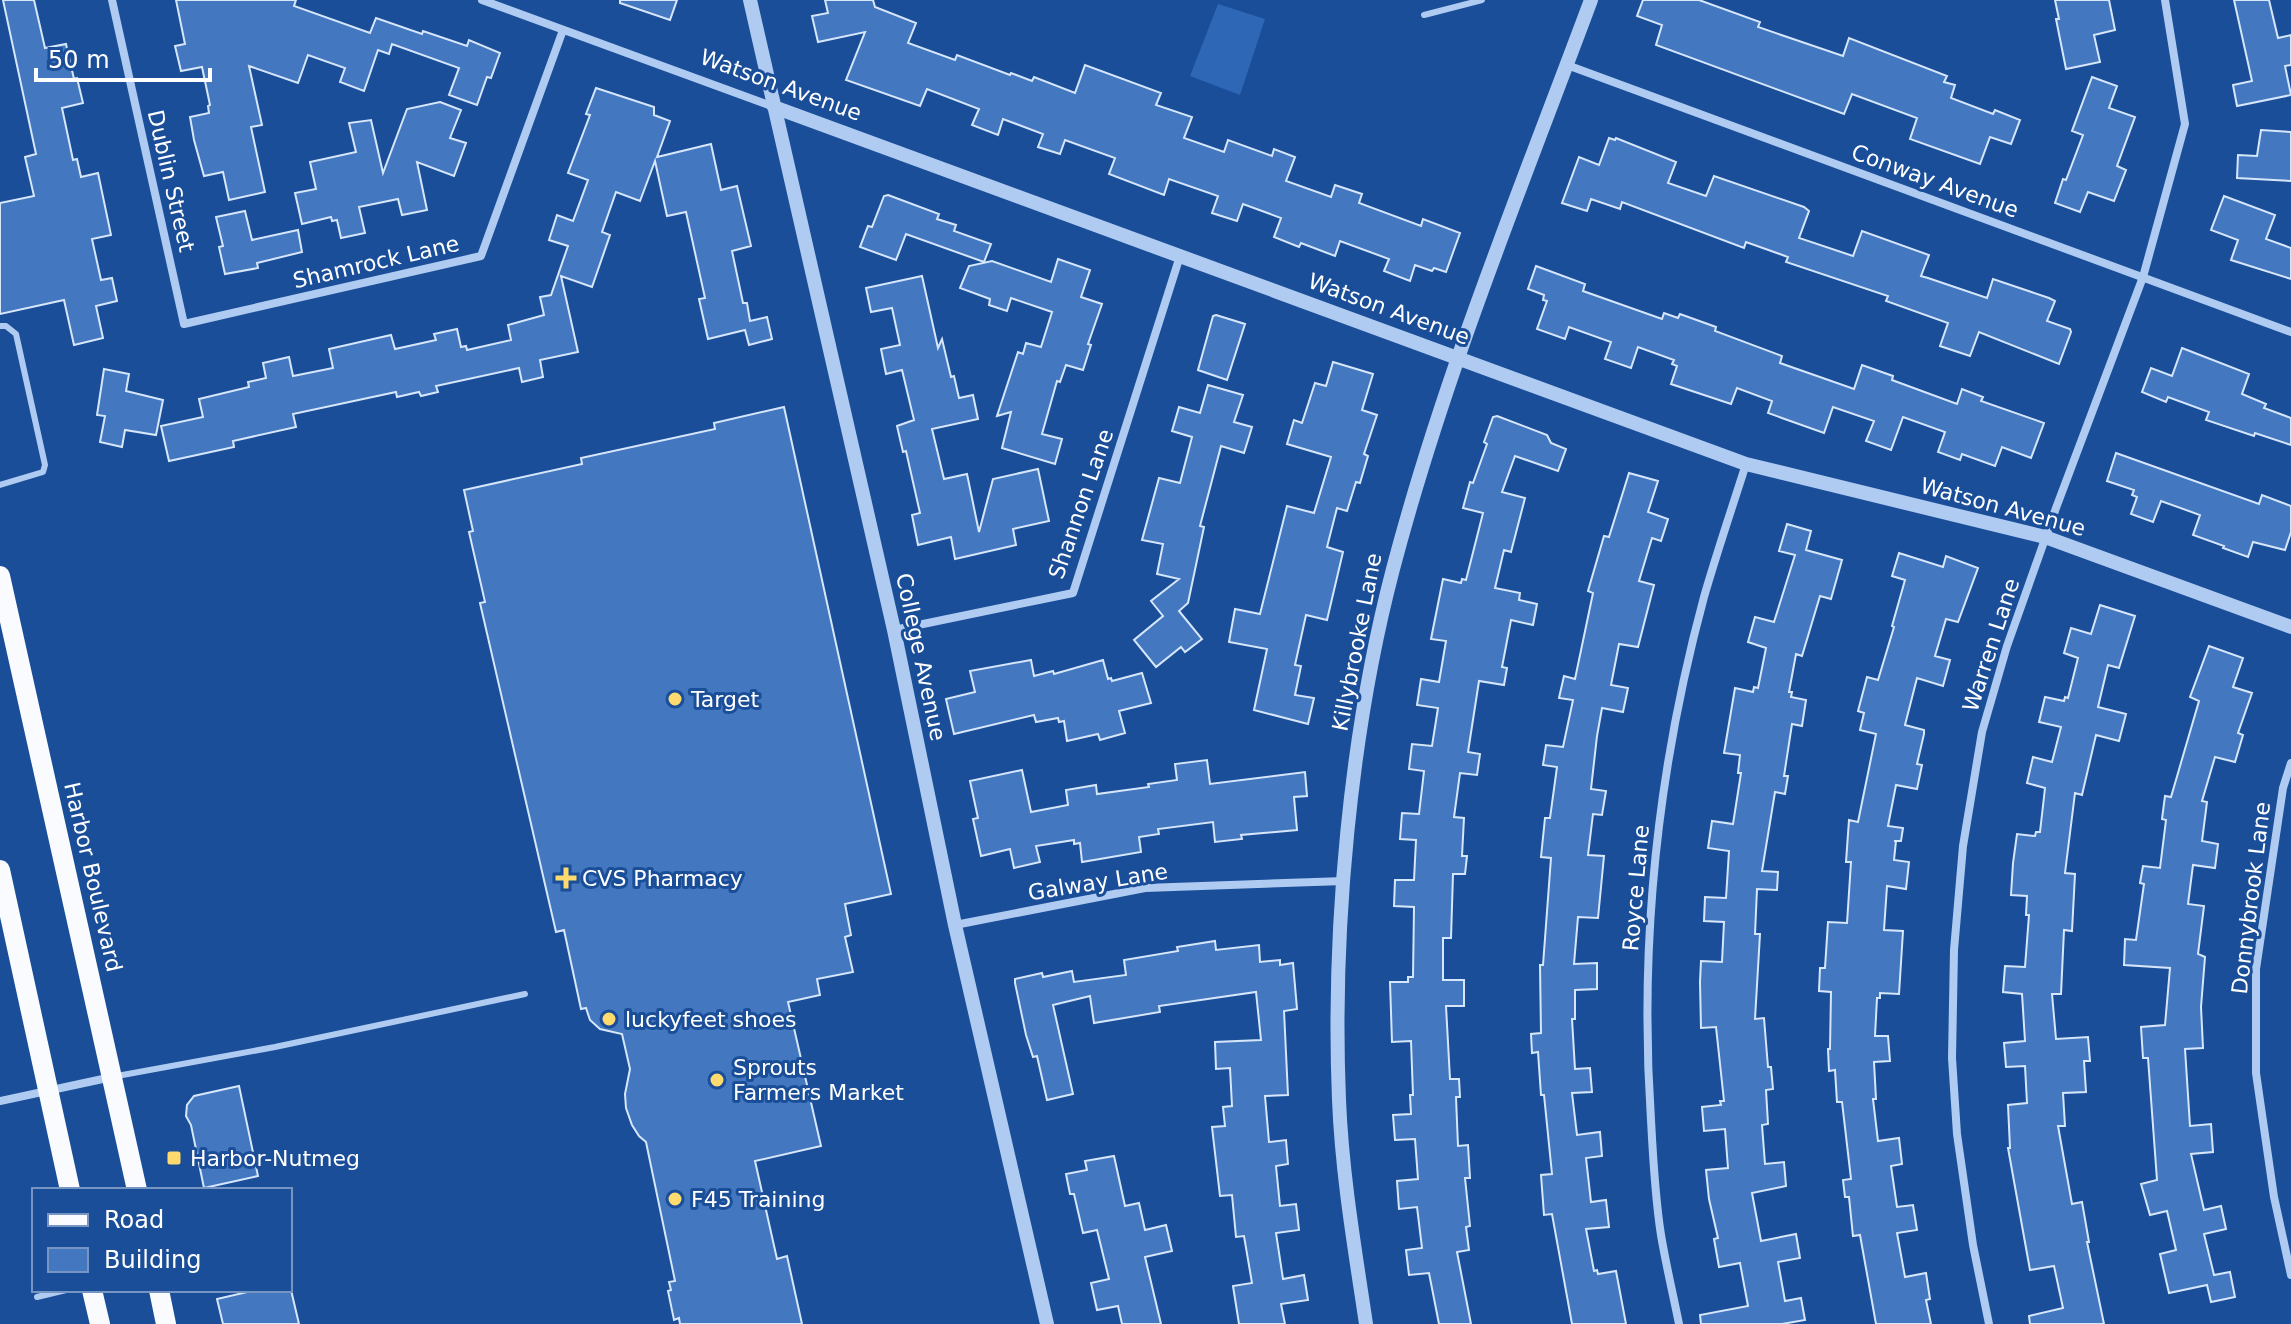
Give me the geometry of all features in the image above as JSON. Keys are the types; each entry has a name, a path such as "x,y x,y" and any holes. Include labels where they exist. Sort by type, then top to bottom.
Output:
{"main road":[{"name":"Harbor Boulevard","path":"0,576 137,1188"},
{"path":"0,870 6,926 70,1188"},
{"path":"92,1292 100,1324"},
{"path":"159,1292 166,1324"}],"street":[{"name":"Dublin Street","path":"112,0 184,324"},
{"name":"Watson Avenue","path":"482,0 1746,464 2045,537 2291,627"},
{"name":"College Avenue","path":"750,0 894,630 955,925 1047,1324"},
{"name":"Killybrooke Lane","path":"1366,1324 1348,1206 1339,1100 1339,995 1344,881 1358,752 1377,640 1392,572 1457,358 1591,0"},
{"name":"Warren Lane","path":"1989,1324 1973,1245 1957,1134 1952,1058 1954,950 1963,846 1982,732 2007,646 2143,277 2185,124 2165,0"},
{"name":"Shamrock Lane","path":"184,324 481,256 563,30"},
{"name":"Conway Avenue","path":"1567,65 2291,332"},
{"name":"Shannon Lane","path":"894,630 1073,593 1180,255"},
{"name":"Royce Lane","path":"1679,1324 1661,1235 1648,1086 1648,937 1653,870 1663,795 1690,654 1704,597 1746,464"},
{"name":"Donnybrook Lane","path":"2291,763 2283,788 2256,969 2256,1073 2274,1197 2291,1275"},
{"name":"Galway Lane","path":"955,925 1145,888 1344,881"},
{"path":"0,1101 113,1077"}],"lane":[{"path":"1424,15 1482,0"},
{"path":"0,326 6,326 16,334 45,465 43,472 37,476 0,485"},
{"path":"113,1077 275,1047 525,994"},
{"path":"37,1297 58,1292"}],"shaded area":[{"path":"1218,4 1265,19 1240,95 1190,76"}],"building":[{"path":"3,0 34,0 45,48 66,44 74,79 77,78 83,103 62,108 73,160 77,159 81,177 98,173 111,235 92,239 101,280 112,278 117,301 96,306 103,338 74,345 64,300 0,314 0,203 34,196 25,157 36,154"},
{"path":"176,0 296,0 294,6 370,33 376,18 467,46 469,40 500,53 477,105 449,95 459,68 392,44 389,54 378,50 364,91 340,82 345,68 308,55 298,83 249,66 262,125 251,127 265,192 229,200 223,172 204,176 194,140 190,117 209,113 210,105 202,67 181,71 175,46 185,44"},
{"path":"620,0 677,0 670,20 620,3"},
{"path":"825,0 873,0 875,7 916,23 908,43 955,60 957,55 1010,75 1032,81 1034,77 1075,93 1085,65 1161,93 1156,105 1192,117 1184,138 1224,152 1228,140 1272,156 1274,149 1295,157 1286,181 1331,197 1335,185 1362,194 1359,203 1421,226 1423,219 1460,233 1446,272 1415,265 1410,281 1384,271 1389,259 1340,241 1335,256 1301,243 1299,247 1274,237 1281,218 1243,204 1237,221 1212,213 1218,196 1169,179 1164,195 1109,174 1115,158 1065,140 1060,154 1038,147 1043,134 1003,119 998,135 972,125 979,109 927,89 920,106 846,80 865,32 818,42 812,16 828,13"},
{"path":"1643,0 1699,0 1760,22 1758,27 1843,56 1849,38 1947,76 1944,82 1955,85 1951,98 1993,114 1995,110 2020,120 2011,144 1990,137 1980,164 1910,139 1917,118 1852,94 1844,114 1656,45 1662,25 1637,16"},
{"path":"2055,0 2109,0 2115,30 2094,35 2100,62 2066,69"},
{"path":"2234,0 2269,0 2278,38 2291,35 2291,65 2285,66 2291,95 2237,106 2233,85 2252,81"},
{"path":"2092,77 2117,86 2109,108 2135,117 2117,166 2126,170 2114,201 2088,192 2080,212 2055,203 2083,135 2072,131"},
{"path":"596,88 654,107 654,115 670,121 657,157 711,144 721,190 737,186 751,246 732,251 743,303 747,303 750,321 767,317 772,339 749,345 745,330 708,339 699,299 705,298 686,212 667,216 655,161 640,201 616,192 602,232 610,235 592,287 561,276 578,352 540,360 543,377 522,382 519,368 436,386 438,392 421,396 419,392 397,397 396,392 293,414 296,427 233,441 234,447 169,461 161,426 203,417 199,399 249,387 248,382 266,378 263,363 289,357 293,376 333,368 329,349 391,335 395,349 436,340 434,334 457,329 461,347 466,346 467,350 511,340 508,325 544,315 540,297 551,295 568,246 549,240 557,215 573,221 588,180 568,173 590,115 586,114"},
{"path":"440,102 461,110 450,138 466,143 454,176 417,162 427,210 402,215 398,199 359,207 365,233 341,238 337,220 332,221 331,217 302,224 295,193 316,189 310,162 356,152 349,123 371,120 383,173 407,109"},
{"path":"2261,130 2291,132 2291,181 2237,178 2238,155 2257,156"},
{"path":"1609,138 1676,162 1668,183 1706,196 1714,176 1804,207 1809,211 1799,238 1853,256 1862,231 1929,255 1921,276 1987,298 1993,279 2055,301 2047,321 2071,332 2059,364 1979,332 1970,356 1940,346 1948,323 1886,301 1888,296 1786,262 1788,257 1746,242 1744,248 1622,202 1620,209 1591,199 1587,211 1562,203 1579,157 1599,165"},
{"path":"884,196 939,214 937,219 956,225 954,231 991,244 984,262 906,234 896,260 860,247"},
{"path":"2224,196 2275,215 2266,239 2291,248 2291,279 2231,260 2238,240 2211,230"},
{"path":"245,211 252,240 298,230 302,252 257,263 258,268 225,274 216,217"},
{"path":"1058,259 1090,270 1081,297 1102,304 1083,370 1066,365 1060,382 1057,381 1042,434 1062,439 1055,464 1002,448 1011,412 997,416 1018,352 1023,354 1026,343 1041,347 1052,312 1011,298 1007,311 989,305 990,299 960,288 969,266 992,261 1051,282"},
{"path":"1536,266 1585,284 1583,291 1662,319 1664,313 1678,318 1680,314 1716,327 1715,331 1782,356 1780,363 1854,389 1862,365 1893,376 1892,380 1957,404 1962,389 1983,397 1981,401 2044,423 2031,458 2002,447 1995,466 1962,454 1960,460 1938,452 1945,432 1903,417 1891,450 1866,441 1874,421 1833,407 1824,433 1768,413 1772,401 1737,388 1731,404 1671,384 1677,366 1672,364 1674,360 1638,347 1631,368 1605,359 1611,342 1569,327 1565,339 1537,329 1547,301 1543,300 1544,295 1528,289"},
{"path":"922,276 938,348 942,339 959,398 973,395 978,419 932,429 944,479 967,474 979,532 993,479 1038,469 1049,521 1013,529 1016,545 955,559 951,537 918,545 912,515 920,513 897,426 914,420 902,370 886,374 881,349 900,345 892,308 871,312 866,288"},
{"path":"1213,316 1245,324 1227,380 1198,370"},
{"path":"2182,348 2249,374 2242,394 2266,404 2264,408 2291,418 2291,445 2206,420 2209,412 2168,397 2166,402 2142,392 2151,368 2172,376"},
{"path":"1333,362 1373,374 1362,410 1377,415 1364,454 1368,456 1360,483 1356,482 1347,511 1337,508 1327,547 1343,552 1327,620 1306,615 1295,665 1301,666 1295,695 1314,698 1308,724 1254,710 1267,649 1229,642 1235,609 1260,614 1287,506 1314,513 1331,457 1287,444 1294,420 1302,423 1315,383 1326,386"},
{"path":"104,369 129,374 126,391 163,400 156,435 125,430 122,447 100,442 105,416 97,415"},
{"path":"1208,385 1243,395 1234,422 1252,427 1244,453 1221,446 1200,526 1204,527 1188,603 1179,611 1202,639 1185,652 1181,647 1156,667 1134,640 1163,616 1151,601 1179,579 1157,574 1163,544 1142,540 1159,478 1180,483 1192,437 1172,431 1179,407 1200,413"},
{"name":"Target","path":"784,407 891,894 845,904 851,935 845,937 853,972 817,979 820,995 788,1002 821,1146 755,1161 777,1259 787,1256 802,1324 680,1324 679,1318 674,1320 668,1291 671,1290 669,1282 675,1281 646,1142 632,1125 626,1108 625,1094 630,1069 622,1034 600,1029 590,1020 586,1008 581,1009 564,930 556,932 480,603 485,602 469,532 473,531 464,490 582,464 581,458 715,429 714,423"},
{"path":"1493,417 1547,435 1551,443 1566,449 1558,471 1515,456 1502,492 1525,498 1511,552 1504,550 1495,588 1520,593 1519,600 1537,604 1533,625 1511,620 1502,667 1507,668 1504,685 1479,681 1468,752 1480,754 1477,775 1460,773 1454,817 1464,818 1462,856 1467,856 1465,874 1453,874 1451,938 1443,938 1443,980 1464,980 1464,1006 1446,1006 1450,1079 1459,1079 1460,1097 1456,1097 1458,1146 1468,1145 1470,1178 1465,1178 1469,1250 1457,1252 1471,1324 1439,1324 1429,1273 1409,1275 1406,1250 1422,1248 1417,1207 1399,1209 1397,1181 1418,1179 1415,1139 1395,1140 1393,1115 1411,1114 1410,1095 1413,1095 1411,1041 1392,1042 1390,982 1408,982 1408,977 1413,977 1414,907 1394,906 1395,880 1414,880 1416,840 1400,839 1402,813 1419,814 1424,771 1409,769 1412,744 1432,746 1438,708 1417,705 1421,679 1439,682 1446,641 1431,639 1443,579 1461,583 1462,579 1466,580 1483,513 1463,508 1470,482 1473,483 1487,444 1484,442"},
{"path":"2116,453 2259,504 2262,495 2291,506 2291,532 2285,550 2253,542 2248,557 2223,548 2193,535 2200,515 2161,501 2153,522 2131,514 2137,497 2132,495 2134,490 2107,481"},
{"path":"1629,473 1658,481 1648,512 1668,519 1661,541 1652,538 1639,581 1654,585 1638,647 1619,644 1611,685 1628,688 1623,712 1602,708 1591,789 1606,791 1602,815 1593,814 1588,855 1604,856 1598,918 1578,917 1574,964 1597,963 1597,989 1575,990 1575,1019 1572,1019 1575,1069 1590,1068 1592,1092 1572,1093 1577,1135 1600,1132 1602,1156 1586,1158 1591,1202 1606,1200 1609,1227 1586,1229 1594,1271 1597,1270 1598,1274 1616,1271 1626,1324 1572,1324 1552,1214 1544,1215 1541,1175 1552,1174 1538,1052 1532,1053 1531,1034 1541,1033 1540,965 1543,965 1551,858 1541,857 1545,818 1550,818 1557,767 1543,765 1546,745 1563,747 1573,700 1559,698 1564,676 1575,679 1593,593 1588,591 1604,536 1609,537"},
{"path":"1787,524 1811,531 1806,550 1842,560 1831,599 1820,596 1802,656 1796,654 1789,692 1792,692 1791,697 1806,700 1802,726 1792,724 1784,776 1788,776 1785,794 1775,792 1762,871 1778,872 1777,890 1757,889 1755,934 1760,934 1755,1019 1764,1018 1773,1089 1766,1090 1768,1124 1762,1125 1765,1164 1784,1162 1786,1186 1752,1193 1761,1241 1796,1234 1800,1258 1778,1262 1785,1301 1801,1298 1805,1320 1782,1324 1701,1324 1700,1315 1748,1306 1740,1263 1719,1267 1714,1239 1718,1238 1706,1170 1728,1168 1725,1129 1704,1131 1702,1107 1721,1105 1720,1101 1724,1101 1716,1027 1701,1028 1701,961 1722,962 1724,922 1704,921 1705,897 1726,898 1729,851 1708,848 1712,821 1733,824 1741,773 1738,773 1740,755 1724,753 1735,688 1753,692 1754,687 1758,688 1766,648 1748,642 1755,617 1774,622 1795,555 1779,551"},
{"path":"1899,553 1943,567 1946,556 1978,568 1958,622 1946,619 1935,656 1950,660 1943,686 1917,678 1905,725 1924,730 1917,764 1922,765 1917,789 1896,785 1888,826 1903,828 1901,841 1896,841 1894,860 1909,862 1906,889 1887,886 1884,930 1903,931 1899,994 1880,993 1880,998 1877,998 1875,1036 1888,1036 1890,1061 1874,1062 1876,1099 1873,1099 1878,1141 1899,1138 1902,1164 1891,1166 1897,1207 1913,1205 1917,1230 1897,1233 1905,1277 1926,1273 1930,1299 1926,1300 1931,1324 1876,1324 1860,1235 1853,1236 1849,1197 1845,1197 1843,1180 1851,1179 1842,1102 1837,1102 1835,1070 1829,1071 1831,992 1819,991 1820,968 1825,968 1828,922 1847,923 1851,862 1846,862 1849,820 1858,822 1876,734 1860,730 1864,713 1858,711 1867,677 1878,680 1894,627 1905,580 1892,576"},
{"path":"2100,605 2135,616 2119,668 2108,665 2098,707 2126,714 2119,741 2096,735 2082,795 2075,793 2065,873 2075,874 2072,931 2064,930 2061,994 2052,994 2056,1039 2088,1037 2090,1061 2084,1061 2086,1092 2063,1093 2065,1126 2058,1126 2072,1204 2082,1202 2104,1324 2030,1324 2029,1316 2063,1308 2054,1266 2030,1270 2008,1148 2008,1105 2027,1103 2025,1066 2006,1067 2004,1043 2025,1041 2022,994 2003,992 2005,966 2025,967 2029,915 2026,915 2027,896 2011,895 2013,863 2017,834 2035,836 2036,832 2040,832 2045,788 2027,783 2033,757 2052,762 2061,727 2039,722 2045,697 2064,701 2065,697 2068,698 2078,658 2064,653 2071,628 2091,634"},
{"path":"2209,646 2243,658 2233,687 2252,693 2238,733 2243,735 2235,762 2215,757 2202,801 2207,802 2202,841 2218,844 2215,868 2193,865 2188,904 2204,906 2198,954 2205,957 2201,1007 2203,1048 2185,1049 2190,1126 2211,1124 2213,1152 2191,1154 2204,1210 2221,1206 2226,1229 2204,1234 2214,1275 2230,1272 2235,1297 2211,1302 2207,1285 2169,1293 2160,1254 2176,1250 2167,1211 2150,1215 2141,1184 2157,1180 2148,1058 2143,1058 2141,1027 2165,1025 2170,968 2124,965 2125,939 2136,940 2144,884 2140,883 2143,866 2160,868 2166,820 2162,819 2165,796 2171,797 2199,701 2190,697"},
{"path":"1031,660 1034,676 1053,671 1054,674 1103,660 1108,679 1112,681 1142,673 1151,703 1119,711 1125,733 1100,740 1098,734 1067,741 1064,721 1059,722 1058,718 1036,722 1034,715 954,734 946,699 975,692 970,671"},
{"path":"1207,760 1210,784 1305,772 1307,796 1294,797 1297,830 1241,835 1242,839 1215,842 1213,822 1158,829 1159,834 1139,837 1141,852 1082,862 1080,843 1074,844 1074,840 1036,846 1040,862 1014,868 1010,849 981,856 973,819 978,818 970,781 1022,770 1031,812 1068,805 1066,790 1096,785 1097,794 1149,787 1148,784 1177,780 1175,764"},
{"path":"1215,941 1216,950 1259,945 1260,962 1280,960 1280,965 1293,963 1297,1009 1284,1011 1288,1095 1265,1096 1269,1142 1286,1140 1288,1164 1276,1166 1280,1206 1296,1204 1299,1230 1276,1233 1283,1279 1304,1275 1308,1300 1281,1304 1285,1324 1239,1324 1233,1286 1252,1283 1244,1236 1236,1237 1232,1195 1220,1196 1212,1127 1225,1126 1223,1107 1232,1106 1230,1068 1216,1069 1215,1042 1261,1040 1256,992 1159,1006 1160,1012 1094,1023 1090,996 1053,1005 1073,1094 1047,1100 1037,1056 1033,1057 1026,1035 1015,983 1015,979 1042,973 1043,977 1072,971 1074,982 1126,975 1124,960"},
{"path":"239,1086 258,1176 204,1188 191,1125 186,1116 187,1105 194,1096"},
{"path":"1114,1156 1125,1206 1139,1203 1145,1230 1166,1225 1172,1251 1145,1257 1161,1324 1122,1324 1118,1306 1097,1310 1091,1283 1109,1279 1097,1230 1083,1233 1066,1174 1087,1170 1085,1161"},
{"path":"247,1292 291,1292 299,1324 223,1324 217,1299"}],"place":[{"name":"Target","path":"675,699"},
{"name":"CVS Pharmacy","path":"566,878"},
{"name":"luckyfeet shoes","path":"609,1019"},
{"name":"Sprouts Farmers Market","path":"717,1080"},
{"name":"Harbor-Nutmeg","path":"174,1158"},
{"name":"F45 Training","path":"675,1199"}]}
